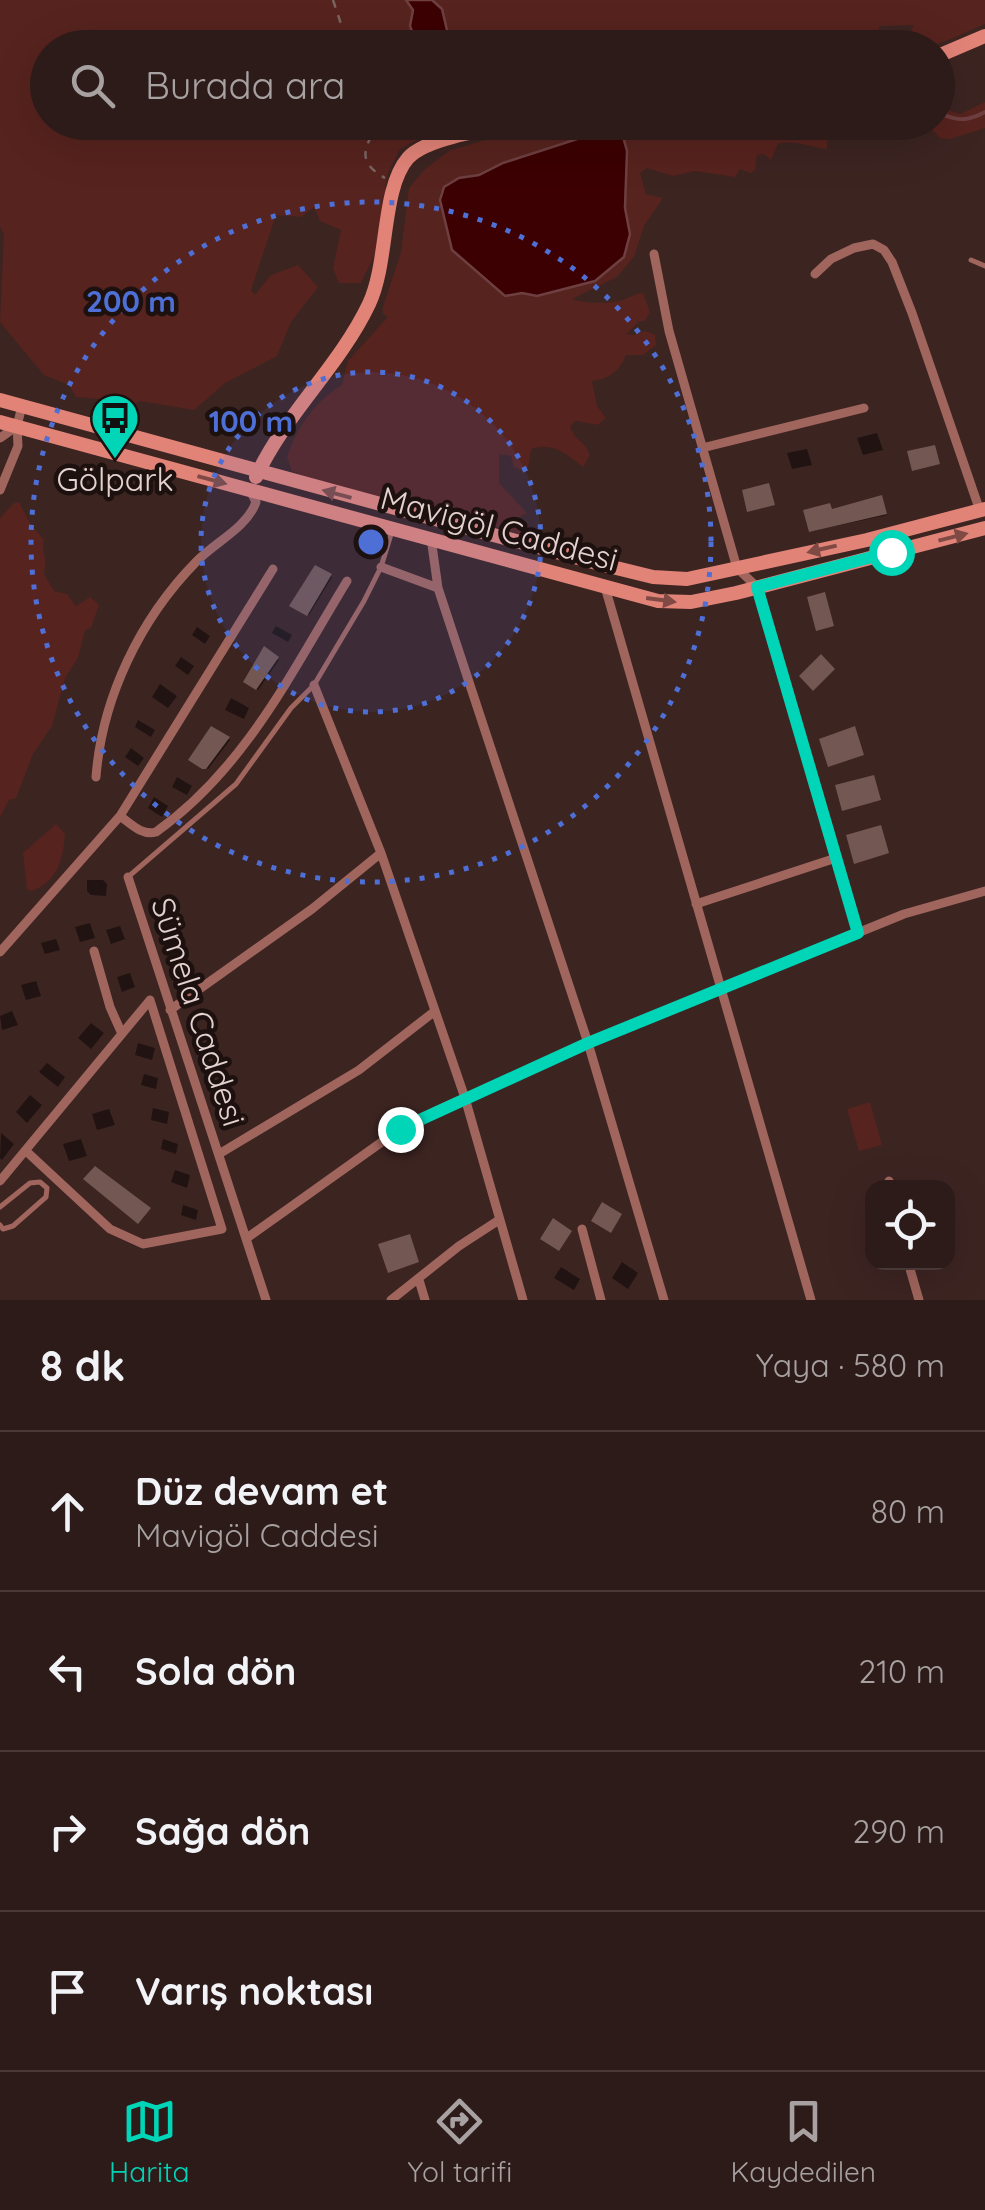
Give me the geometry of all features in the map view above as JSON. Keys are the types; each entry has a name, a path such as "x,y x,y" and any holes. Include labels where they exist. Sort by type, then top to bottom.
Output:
{"main road":[{"path":"955,49 985,36"},
{"path":"250,490 275,440 369,304 384,254 395,184 409,158 428,146 454,140"},
{"name":"Mavigöl Caddesi","path":"0,400 653,577 687,579 982,510"},
{"name":"Mavigöl Caddesi","path":"0,422 605,587 675,602 704,600 985,528"}],"street":[{"path":"815,274 832,259 854,248 873,244 884,250 912,312 982,510"},
{"path":"654,254 668,331 737,568 757,587 858,933"},
{"path":"1,484 18,446 16,426 22,406"},
{"path":"702,448 864,408"},
{"path":"0,438 16,426"},
{"path":"96,777 99,742 120,674 164,602 195,562 252,515 256,502 250,490"},
{"path":"431,538 438,588 588,1043 664,1300"},
{"path":"381,566 438,588"},
{"path":"0,952 120,816 273,569"},
{"path":"120,816 136,829 156,832 230,765 269,710 347,581"},
{"path":"605,587 811,1300"},
{"path":"314,685 381,852 465,1098 523,1300"},
{"path":"170,1010 312,908 381,852"},
{"path":"696,904 836,858"},
{"name":"Sümela Caddesi","path":"128,877 266,1300"},
{"path":"247,1238 400,1129 465,1098 588,1043 904,914 985,891"},
{"path":"94,952 122,1034"},
{"path":"0,1182 150,1000 222,1229 143,1244 110,1229 26,1151"},
{"path":"219,1154 359,1070 435,1011"},
{"path":"392,1300 458,1246 499,1220"},
{"path":"582,1229 601,1300"},
{"path":"910,1270 919,1300"},
{"path":"419,1280 425,1300"}],"lane":[{"path":"971,260 985,266"},
{"name":"Sümela Caddesi","path":"128,877 236,784 291,708 314,685 364,601 393,528"},
{"path":"0,1207 30,1183 40,1182 46,1188 46,1197 12,1226 3,1229 0,1225"}],"path":[{"path":"333,0 343,30"},
{"path":"370,140 365,158 369,168 395,184"}],"shaded area":[{"path":"0,0 406,0 413,10 412,30 30,30 30,140 418,140 400,149 387,175 379,246 361,283 339,283 333,268 341,230 320,221 314,207 301,217 276,215 251,290 255,295 271,275 298,265 318,287 291,322 277,356 225,383 194,410 140,401 119,411 100,399 76,397 69,385 44,375 0,322 4,235 0,226"},
{"path":"406,0 432,0 442,9 447,30 412,30 413,10"},
{"path":"432,0 985,0 985,24 955,37 955,30 912,30 914,25 880,26 878,30 444,30"},
{"path":"985,102 985,128 955,137 955,112 960,114"},
{"path":"572,140 479,175 459,178 440,192 483,275 505,296 537,296 630,234 625,208 627,151 622,140 827,140 827,149 778,144 771,160 764,154 757,155 755,170 751,173 740,169 735,177 695,171 673,176 647,168 640,173 646,194 663,198 644,226 634,257 617,277 572,299 609,303 643,293 650,312 645,321 639,321 626,334 645,331 655,335 656,345 643,355 626,355 613,373 592,381 597,406 606,418 598,425 576,421 570,426 590,455 583,467 560,450 546,447 531,449 528,468 523,471 514,467 511,456 499,454 499,483 527,513 519,522 542,536 534,539 457,514 450,516 327,486 292,471 287,457 315,407 342,385 348,361 388,317 383,314 383,307 401,252 409,188 424,170 449,151 481,141"},
{"path":"574,140 624,140 625,208 630,234 624,257 595,281 537,296 505,296 452,250 440,200 444,187 459,178 479,175"},
{"path":"19,502 44,540 44,574 54,591 67,594 76,606 90,597 99,605 91,628 85,630 78,658 65,678 52,726 33,754 16,798 9,800 0,817 0,518"},
{"path":"56,824 65,834 58,867 41,886 32,891 27,889 23,853"},
{"path":"870,1102 882,1145 859,1151 847,1109"}],"building":[{"path":"935,445 940,464 912,471 907,451"},
{"path":"769,483 775,505 747,512 742,490"},
{"path":"882,495 887,514 809,532 803,510 830,503 832,509"},
{"path":"315,565 332,574 307,616 289,606"},
{"path":"825,592 834,626 816,631 807,597"},
{"path":"264,646 279,657 256,690 243,682"},
{"path":"821,654 835,669 813,691 799,676"},
{"path":"211,726 230,737 206,769 202,769 188,760"},
{"path":"855,726 864,755 828,767 819,739"},
{"path":"874,775 881,800 842,811 835,785"},
{"path":"881,825 889,853 854,864 846,835"},
{"path":"95,1166 151,1208 138,1224 83,1179"},
{"path":"602,1202 622,1214 611,1233 591,1221"},
{"path":"553,1218 572,1231 559,1251 540,1239"},
{"path":"410,1234 419,1262 388,1273 378,1244"}],"waterway":[{"path":"955,118 985,112"}],"place":[{"name":"Gölpark","path":"115,460"}],"route":[{"path":"400,1129 588,1043 858,933 757,587 891,552"}]}
